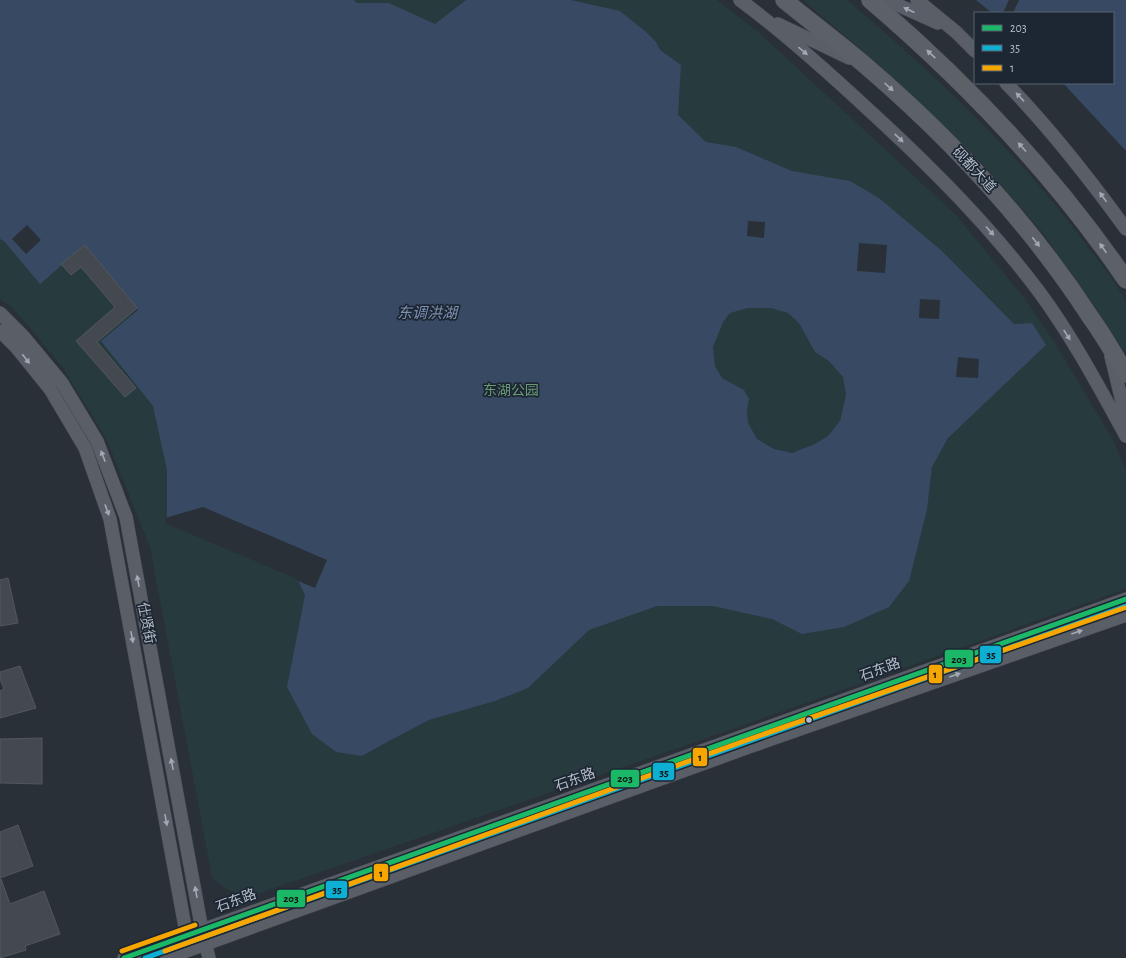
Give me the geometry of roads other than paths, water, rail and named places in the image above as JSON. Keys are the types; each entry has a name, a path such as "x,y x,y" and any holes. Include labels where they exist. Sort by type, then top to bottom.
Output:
{"main road":[{"name":"砚都大道","path":"784,0 866,66 948,143 989,186 1025,228 1059,272 1091,317 1126,374"},
{"path":"870,0 911,35 990,111 1059,190 1094,235 1126,280"}],"street":[{"path":"740,0 831,75 901,139 950,187 999,242 1040,294 1086,364 1126,436"},
{"path":"887,0 956,32"},
{"path":"917,0 956,32 974,51"},
{"path":"760,15 866,66"},
{"path":"1007,84 1064,148 1100,193 1126,229"},
{"path":"0,313 23,336 66,390 97,441 126,516 202,930 209,958"},
{"name":"仕贤街","path":"0,331 16,347 50,389 85,448 110,519 178,885 186,936 191,954"},
{"path":"1109,346 1126,418"},
{"name":"石东路","path":"124,958 1126,599"},
{"name":"石东路","path":"167,958 191,954 206,943 749,747 1126,615"}],"water":[{"name":"东调洪湖","path":"0,0 354,0 357,3 389,3 435,24 466,0 571,0 620,11 645,31 656,42 660,50 681,65 678,115 706,142 736,147 792,171 850,181 879,198 942,251 1014,324 1032,323 1046,345 948,438 932,467 927,509 909,581 889,607 844,627 802,634 772,619 713,606 657,606 589,630 528,688 495,701 429,720 362,756 336,752 312,734 287,687 305,595 296,576 167,522 167,470 153,406 101,341 138,310 84,246 40,284 4,241 0,239","holes":["748,308 771,308 788,313 799,323 815,352 829,361 843,377 846,395 840,421 828,436 815,444 792,453 774,449 757,439 748,423 747,410 749,399 744,390 722,378 715,366 713,347 723,322 730,313"]},
{"path":"976,0 1009,0 1003,12 991,12"},
{"path":"1019,0 1126,0 1126,151 1064,84 1114,84 1114,12 1013,12"}],"park label":[{"name":"东湖公园","path":"511,391"}]}
